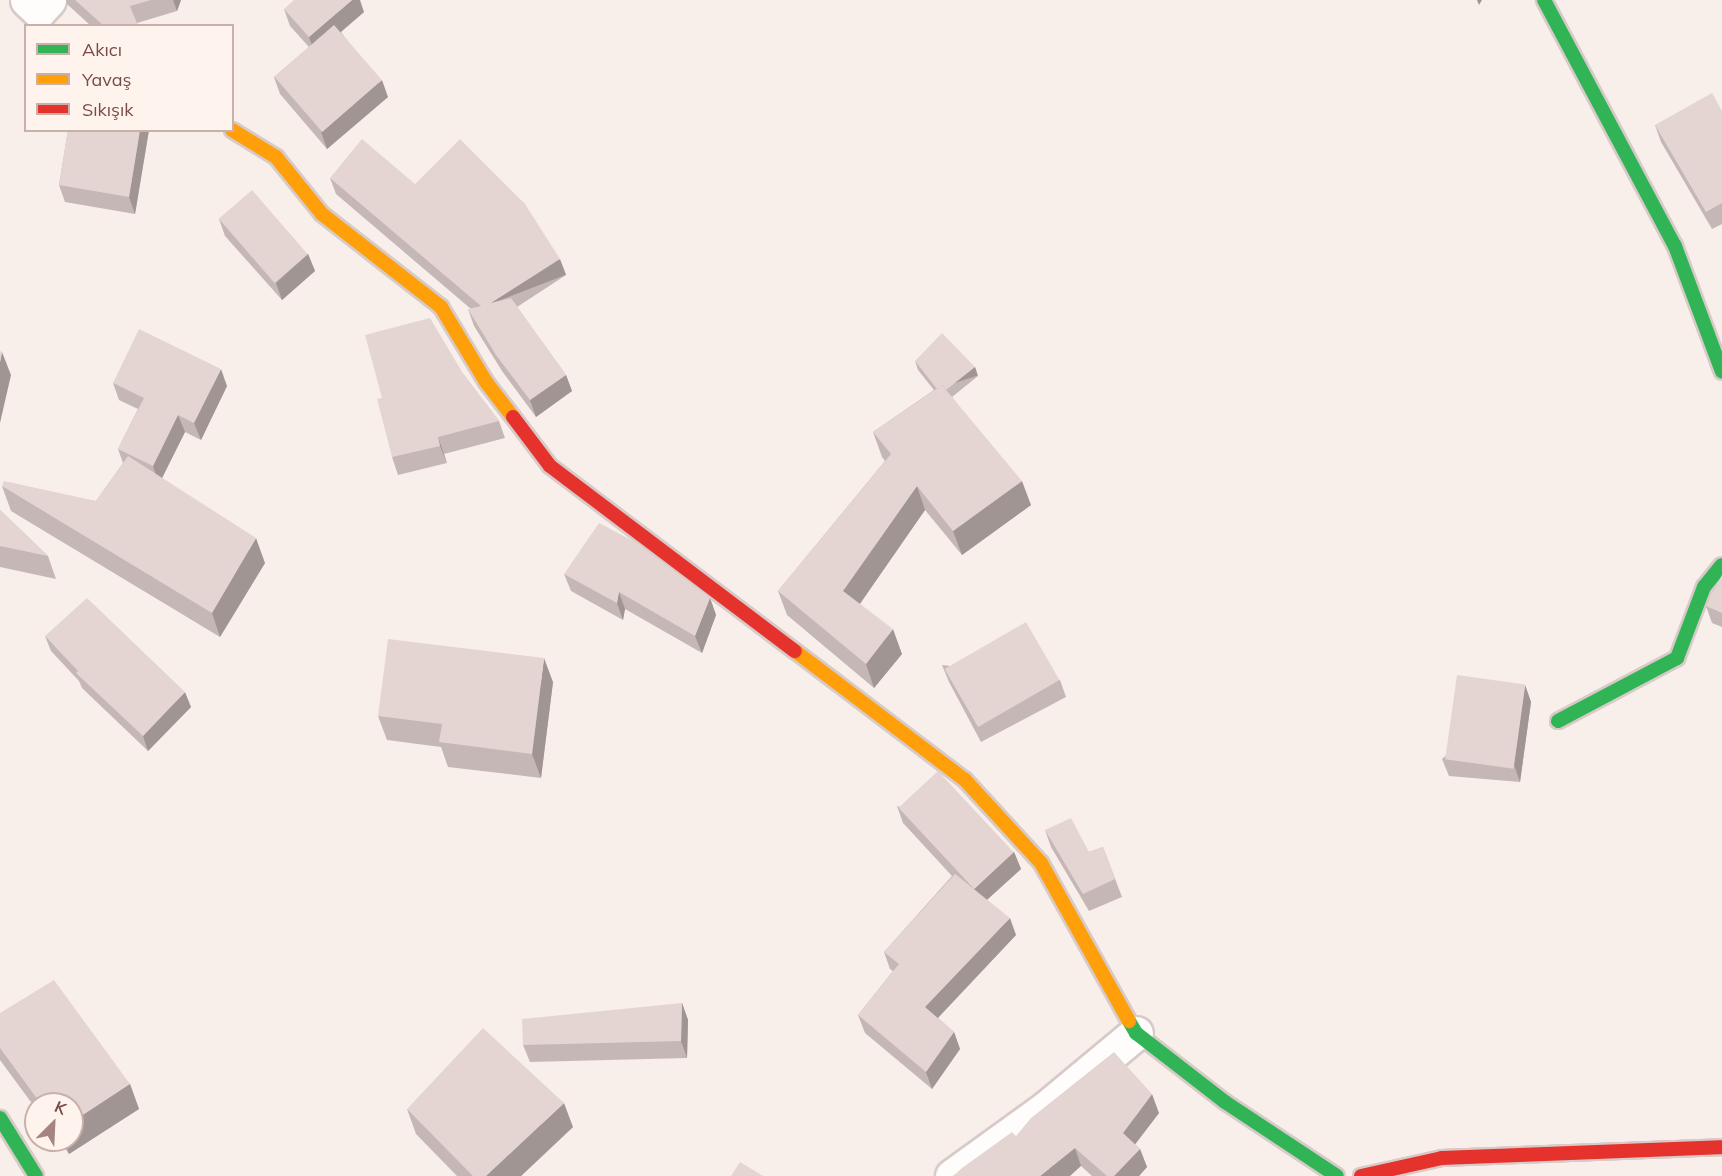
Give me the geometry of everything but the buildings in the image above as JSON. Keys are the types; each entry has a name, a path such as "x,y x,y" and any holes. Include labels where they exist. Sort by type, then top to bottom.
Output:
{"street":[{"path":"1544,0 1675,246 1722,372"},
{"path":"234,131 276,157 322,214 441,308 486,382 550,466 747,611 964,780 1041,863 1136,1033 1225,1102 1337,1176"},
{"path":"1558,721 1677,658 1704,587 1722,565"},
{"path":"952,1176 1046,1108 1136,1033"},
{"path":"0,1118 36,1176"},
{"path":"1361,1176 1442,1158 1722,1148"}],"traffic: fast":[{"path":"1544,0 1675,246 1722,372"},
{"path":"1558,721 1677,658 1704,587 1722,565"},
{"path":"1129,1021 1136,1033 1225,1102 1337,1176"},
{"path":"0,1118 36,1176"}],"traffic: slow":[{"path":"234,131 276,157 322,214 441,307 486,382 513,417"},
{"path":"795,651 965,780 1041,863 1129,1021"}],"traffic: jam":[{"path":"513,417 550,466 795,651"},
{"path":"1361,1176 1442,1158 1722,1147"}]}
